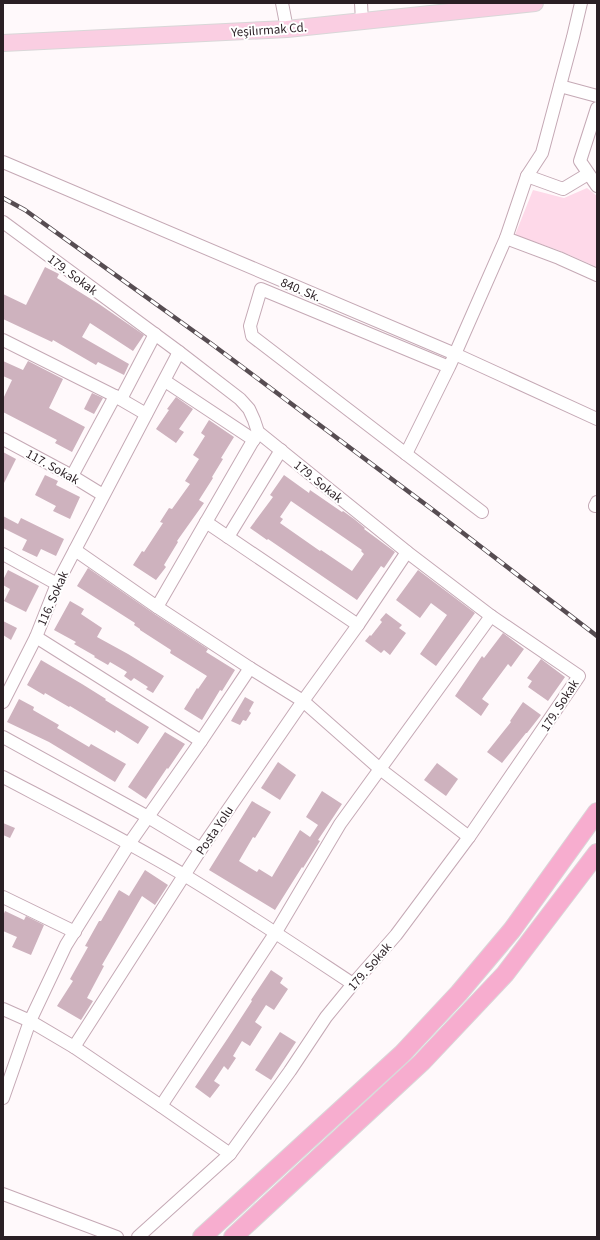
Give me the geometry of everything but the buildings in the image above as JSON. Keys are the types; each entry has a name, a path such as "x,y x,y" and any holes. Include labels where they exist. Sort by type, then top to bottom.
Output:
{"highway":[{"path":"202,1237 402,1054 459,993 512,930 597,812"},
{"path":"233,1237 422,1062 505,974 597,853"}],"main road":[{"name":"Yeşilırmak Cd.","path":"3,43 287,29 535,3"}],"street":[{"path":"282,3 287,29"},
{"path":"361,3 362,22"},
{"path":"406,454 449,367 506,238 527,176 542,153 581,3"},
{"path":"560,86 597,96"},
{"path":"597,108 580,161 597,186"},
{"name":"840. Sk.","path":"3,162 455,354 597,419"},
{"path":"527,176 563,190 588,174"},
{"name":"179. Sokak","path":"3,222 155,334 240,399 249,409 254,420 256,436 281,450 407,552 491,616 579,676 468,837 396,935 326,1017 290,1071 230,1154 138,1237"},
{"path":"506,238 559,258 597,275"},
{"path":"449,367 261,289 250,326 252,336 482,512"},
{"path":"72,476 155,334"},
{"path":"3,340 118,398 146,414"},
{"name":"116. Sokak","path":"3,702 36,637 58,584 75,550 179,352"},
{"path":"157,607 256,436 164,381"},
{"name":"117. Sokak","path":"3,439 72,476 103,495"},
{"path":"228,537 281,450"},
{"path":"206,522 358,626"},
{"path":"75,550 157,607 302,701 380,769 468,837"},
{"name":"Posta Yolu","path":"74,1047 201,849 302,701 358,626 407,552"},
{"path":"3,554 58,584"},
{"path":"161,1106 276,932 340,824 491,616"},
{"path":"36,637 201,741"},
{"path":"3,1098 30,1021 66,945 129,844 250,668"},
{"path":"3,738 148,817 201,849"},
{"path":"3,777 184,875 276,932 353,984"},
{"path":"3,897 75,932"},
{"path":"3,1009 30,1021 74,1047 230,1154"},
{"path":"3,1194 118,1237"}],"shaded area":[{"path":"587,188 597,196 597,267 558,250 515,235 533,190 564,198"}],"railway":[{"path":"3,198 25,210 213,345 437,513 597,636"}]}
